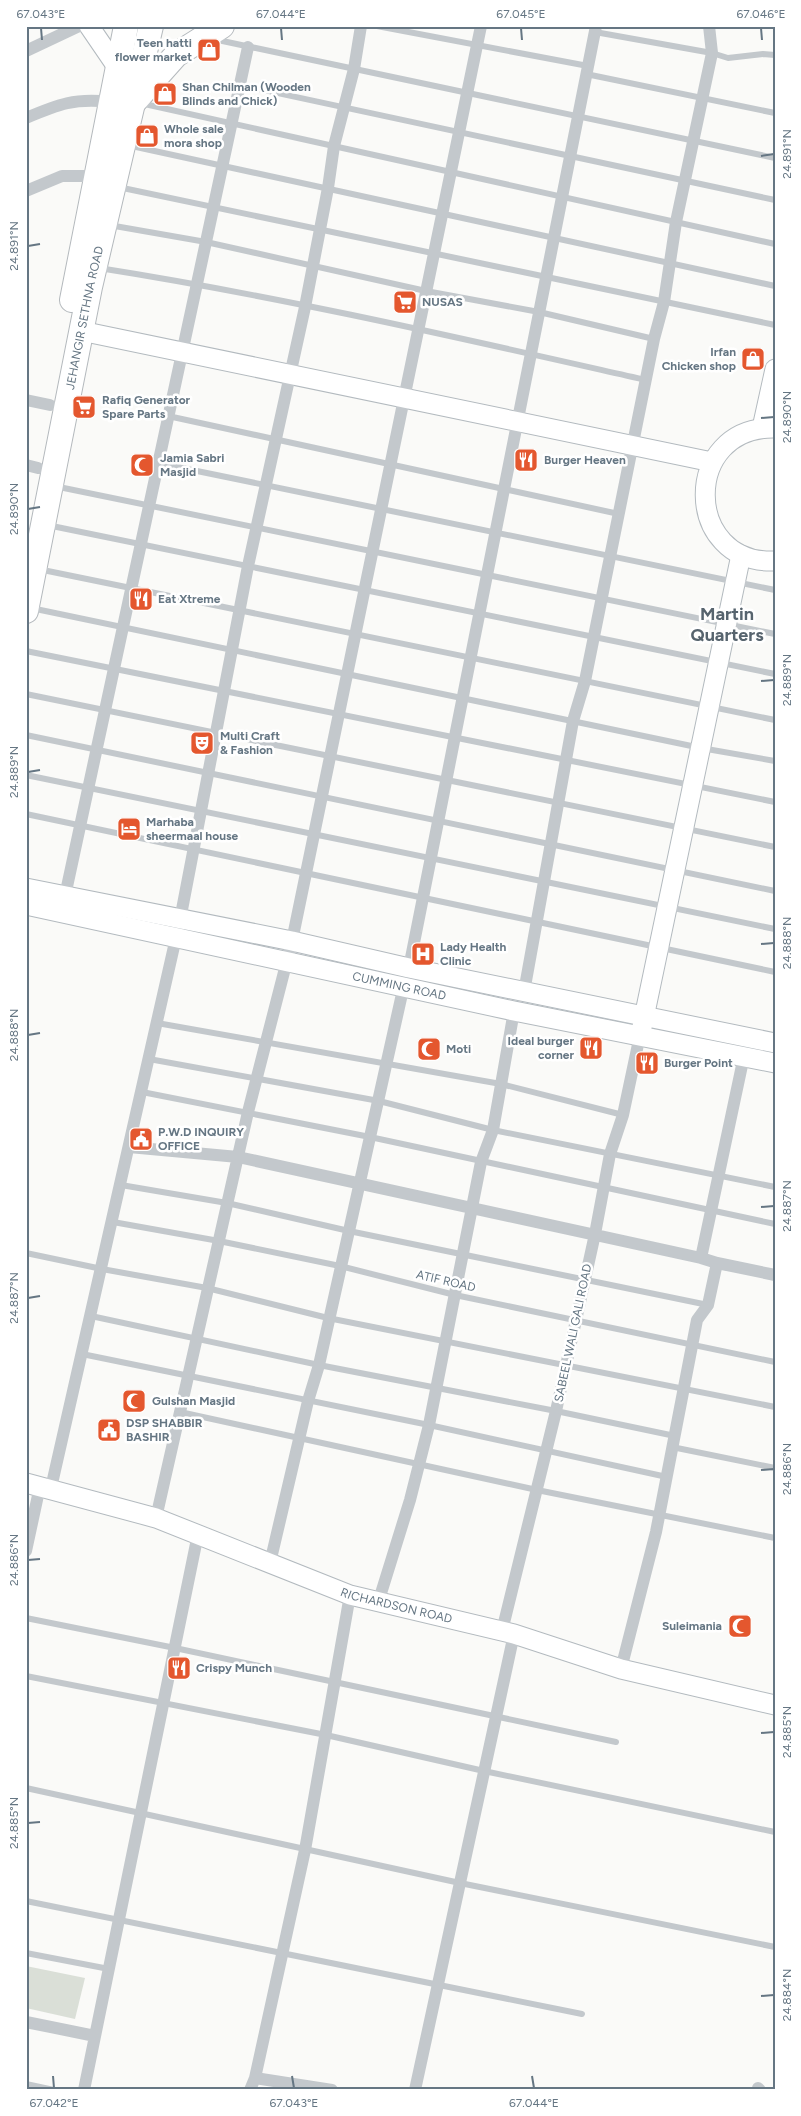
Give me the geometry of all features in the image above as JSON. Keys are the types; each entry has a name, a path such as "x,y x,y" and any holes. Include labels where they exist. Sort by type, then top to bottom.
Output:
{"highway":[{"name":"JEHANGIR SETHNA ROAD","path":"38,473 82,331 105,224 105,181 124,144 122,102 117,66 126,26"},
{"name":"JEHANGIR SETHNA ROAD","path":"27,609 35,568 38,473 50,405 105,181 122,102 151,26"},
{"path":"122,102 176,55 213,32"}],"street":[{"path":"26,51 79,26"},
{"path":"89,26 117,66"},
{"path":"26,1551 39,1486 82,1354 130,1147 202,812 239,610 313,265 334,146 354,69 361,26"},
{"path":"156,1518 248,1112 285,961 292,940 481,26"},
{"path":"524,992 573,721 585,681 600,598 634,446 654,339 664,302 676,222 712,54 709,26"},
{"path":"270,1563 308,1401 319,1365 423,898 595,29"},
{"path":"65,896 248,46"},
{"path":"26,118 64,102 89,99 122,102"},
{"path":"26,191 62,176 105,181"},
{"path":"82,331 712,462"},
{"path":"775,370 768,428 742,434 725,446 712,462 705,482 704,504 711,525 724,542 741,555 763,562 775,561"},
{"path":"26,400 50,405"},
{"path":"640,1035 741,555"},
{"name":"CUMMING ROAD","path":"26,888 65,896 285,961 524,992 774,1040"},
{"name":"CUMMING ROAD","path":"26,905 178,928 292,940 514,1011 775,1063"},
{"path":"378,1603 410,1500 429,1425 482,1162 493,1130 514,1011"},
{"name":"SABEEL WALI GALI ROAD","path":"415,2090 496,1716 508,1632 545,1450 556,1411 595,1234 602,1187 623,1114 640,1035"},
{"path":"702,1258 744,1056"},
{"path":"130,1147 238,1157 775,1275"},
{"path":"621,1669 660,1514 697,1320 708,1305 717,1263"},
{"name":"RICHARDSON ROAD","path":"39,1486 156,1518 350,1595 508,1632 621,1669 775,1705"},
{"path":"84,2090 198,1534"},
{"path":"332,2090 252,2084 305,1850 350,1595"},
{"path":"26,2022 95,2036"}],"lane":[{"path":"376,26 477,45 775,113"},
{"path":"595,29 728,58 763,54 775,55"},
{"path":"213,32 248,46 775,158"},
{"path":"240,85 775,200"},
{"path":"122,102 334,146 775,244"},
{"path":"124,144 775,286"},
{"path":"105,181 213,208 775,325"},
{"path":"105,224 206,242 426,291 539,312 654,339"},
{"path":"95,268 197,284 418,329 646,380"},
{"path":"168,416 619,514"},
{"path":"158,463 775,590"},
{"path":"38,473 149,506 775,634"},
{"path":"35,524 775,674"},
{"path":"35,568 775,720"},
{"path":"27,609 123,627 701,748 775,760"},
{"path":"26,651 775,802"},
{"path":"26,694 775,847"},
{"path":"26,735 775,891"},
{"path":"26,776 775,929"},
{"path":"26,814 775,972"},
{"path":"157,1023 501,1084 623,1114"},
{"path":"149,1059 379,1101 493,1130 775,1186"},
{"path":"142,1092 370,1137 711,1212 775,1224"},
{"path":"121,1185 227,1203 349,1231 708,1305"},
{"name":"ATIF ROAD","path":"113,1222 219,1241 340,1266 455,1295 775,1362"},
{"path":"26,1253 102,1270 207,1288 328,1318 775,1407"},
{"path":"91,1316 196,1337 319,1365 556,1411 775,1468"},
{"path":"82,1354 429,1425 667,1477"},
{"path":"180,1412 537,1490 775,1538"},
{"path":"26,1618 616,1742"},
{"path":"26,1676 326,1735 484,1771 775,1832"},
{"path":"26,1788 140,1815 460,1883 775,1947"},
{"path":"26,1901 582,2014"},
{"path":"26,1953 109,1969"},
{"path":"26,2084 54,2090"}],"shaded area":[{"path":"26,1966 85,1978 75,2019 26,2008"}],"place":[{"name":"Teen hatti flower market","path":"209,50"},
{"name":"Shan Chilman (Wooden Blinds and Chick)","path":"165,94"},
{"name":"Whole sale mora shop","path":"147,136"},
{"name":"NUSAS","path":"405,302"},
{"name":"Irfan Chicken shop","path":"753,359"},
{"name":"Rafiq Generator Spare Parts","path":"84,407"},
{"name":"Burger Heaven","path":"526,460"},
{"name":"Jamia Sabri Masjid","path":"142,465"},
{"name":"Eat Xtreme","path":"141,599"},
{"name":"Multi Craft & Fashion","path":"202,743"},
{"name":"Marhaba sheermaal house","path":"129,829"},
{"name":"Lady Health Clinic","path":"423,954"},
{"name":"Ideal burger corner","path":"591,1048"},
{"name":"Moti","path":"429,1049"},
{"name":"Burger Point","path":"647,1063"},
{"name":"P.W.D INQUIRY OFFICE","path":"141,1139"},
{"name":"Gulshan Masjid","path":"134,1401"},
{"name":"DSP SHABBIR BASHIR","path":"109,1430"},
{"name":"Suleimania","path":"740,1626"},
{"name":"Crispy Munch","path":"179,1668"}],"district":[{"name":"Martin Quarters","path":"727,624"}]}
